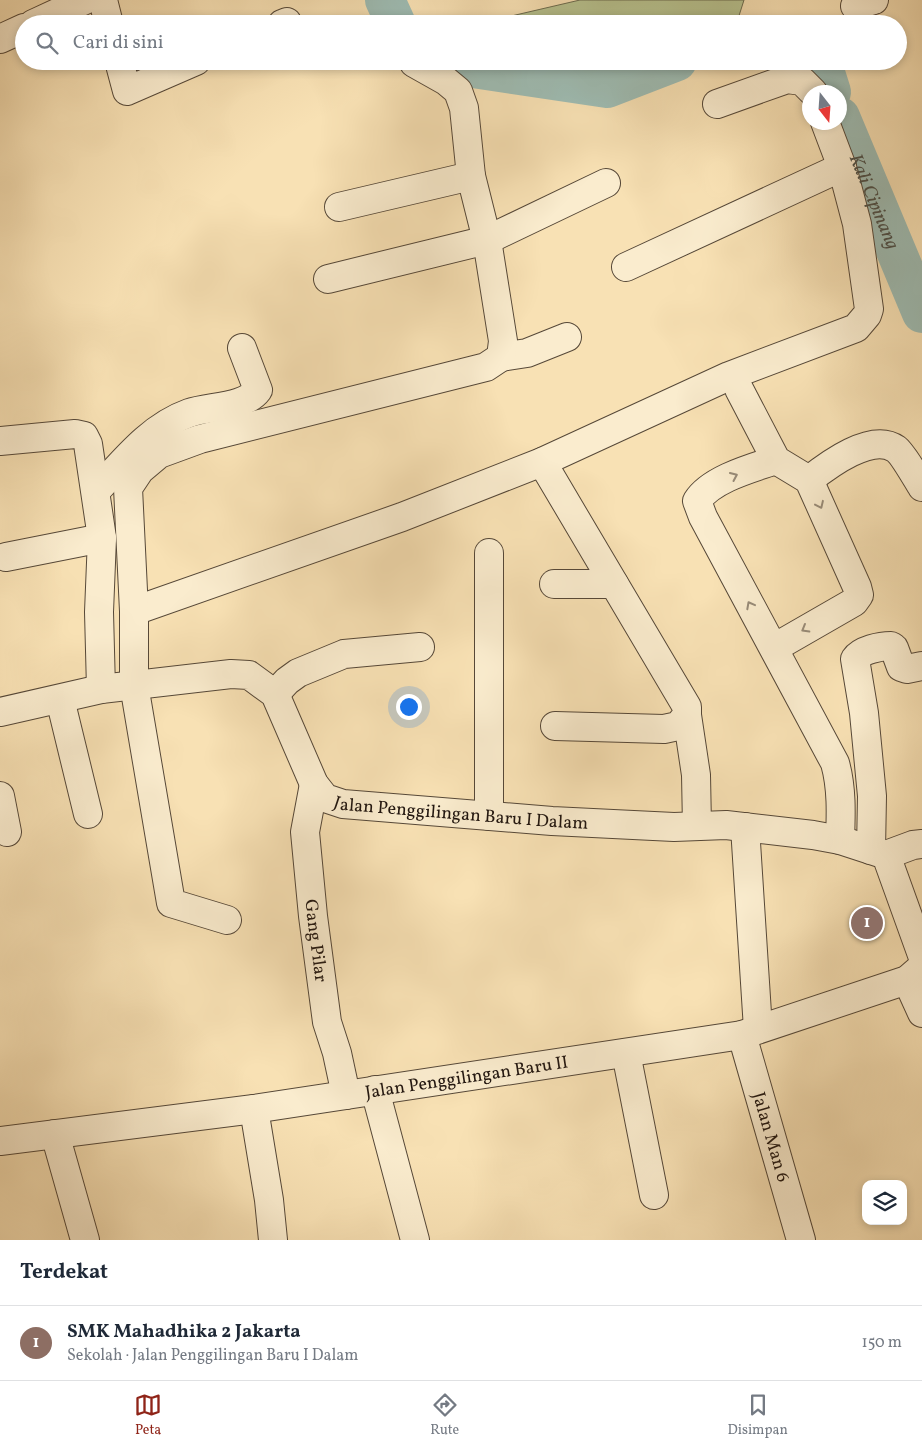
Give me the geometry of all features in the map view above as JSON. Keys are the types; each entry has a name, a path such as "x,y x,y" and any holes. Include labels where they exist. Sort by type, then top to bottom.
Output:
{"street":[{"path":"52,15 85,0"},
{"path":"103,0 107,15"},
{"path":"0,38 15,32"},
{"path":"121,70 127,92 176,70"},
{"path":"426,70 446,81 458,91 464,108 471,176 487,240 503,341 501,357"},
{"path":"717,104 787,79 802,81 806,85"},
{"path":"134,612 402,517 542,462 729,376 856,328 868,315 869,309 857,224 842,167 828,130"},
{"path":"626,267 842,167"},
{"path":"339,207 471,176"},
{"path":"328,280 487,240 606,183"},
{"path":"227,920 171,903 134,686 134,612 128,488 140,470 160,454 200,439 486,368 501,357 527,353 567,337"},
{"path":"96,491 150,434 167,422 191,412 240,402 254,395 258,390 242,348"},
{"path":"739,389 776,460 809,480 859,595 854,602 774,648"},
{"path":"0,441 75,434 84,436 88,444 102,538 98,612 101,689"},
{"path":"809,480 830,463 864,446 882,444 897,449 922,487"},
{"path":"776,460 732,476 702,493 697,500 702,517 835,763 839,777 841,802 840,840"},
{"path":"542,462 686,707 696,775 697,826"},
{"path":"6,557 102,538"},
{"path":"489,553 489,816"},
{"path":"554,584 614,584"},
{"path":"922,666 907,669 900,667 894,648 891,646 864,652 855,658 864,713 879,853 922,955"},
{"path":"0,712 101,689 231,674 249,675 275,694 298,673 344,654 420,647"},
{"name":"Jalan Penggilingan Baru I Dalam","path":"275,694 314,784 326,798 343,804 552,821 674,827 726,825 840,840 879,853"},
{"path":"60,699 88,814"},
{"path":"554,726 664,729 678,726 687,715"},
{"name":"Gang Pilar","path":"314,784 305,832 313,916 327,1022 337,1053 346,1095"},
{"path":"0,796 7,832"},
{"name":"Jalan Man 6","path":"745,827 750,1032 801,1240"},
{"path":"879,853 922,844"},
{"path":"915,974 922,1013"},
{"name":"Jalan Penggilingan Baru II","path":"0,1141 254,1109 626,1054 750,1032 915,974"},
{"path":"626,1054 654,1195"},
{"path":"375,1090 415,1240"},
{"path":"254,1109 269,1200 273,1240"},
{"path":"55,1134 85,1240"}],"green space":[{"path":"580,0 744,0 739,15 516,15"}],"waterway":[{"name":"Kali Cipinang","path":"385,0 392,15"},
{"name":"Kali Cipinang","path":"486,70 607,88 654,70"},
{"name":"Kali Cipinang","path":"822,70 829,85"},
{"name":"Kali Cipinang","path":"845,130 922,313"}],"place":[{"name":"SMK Mahadhika 2 Jakarta","path":"867,923"}]}
